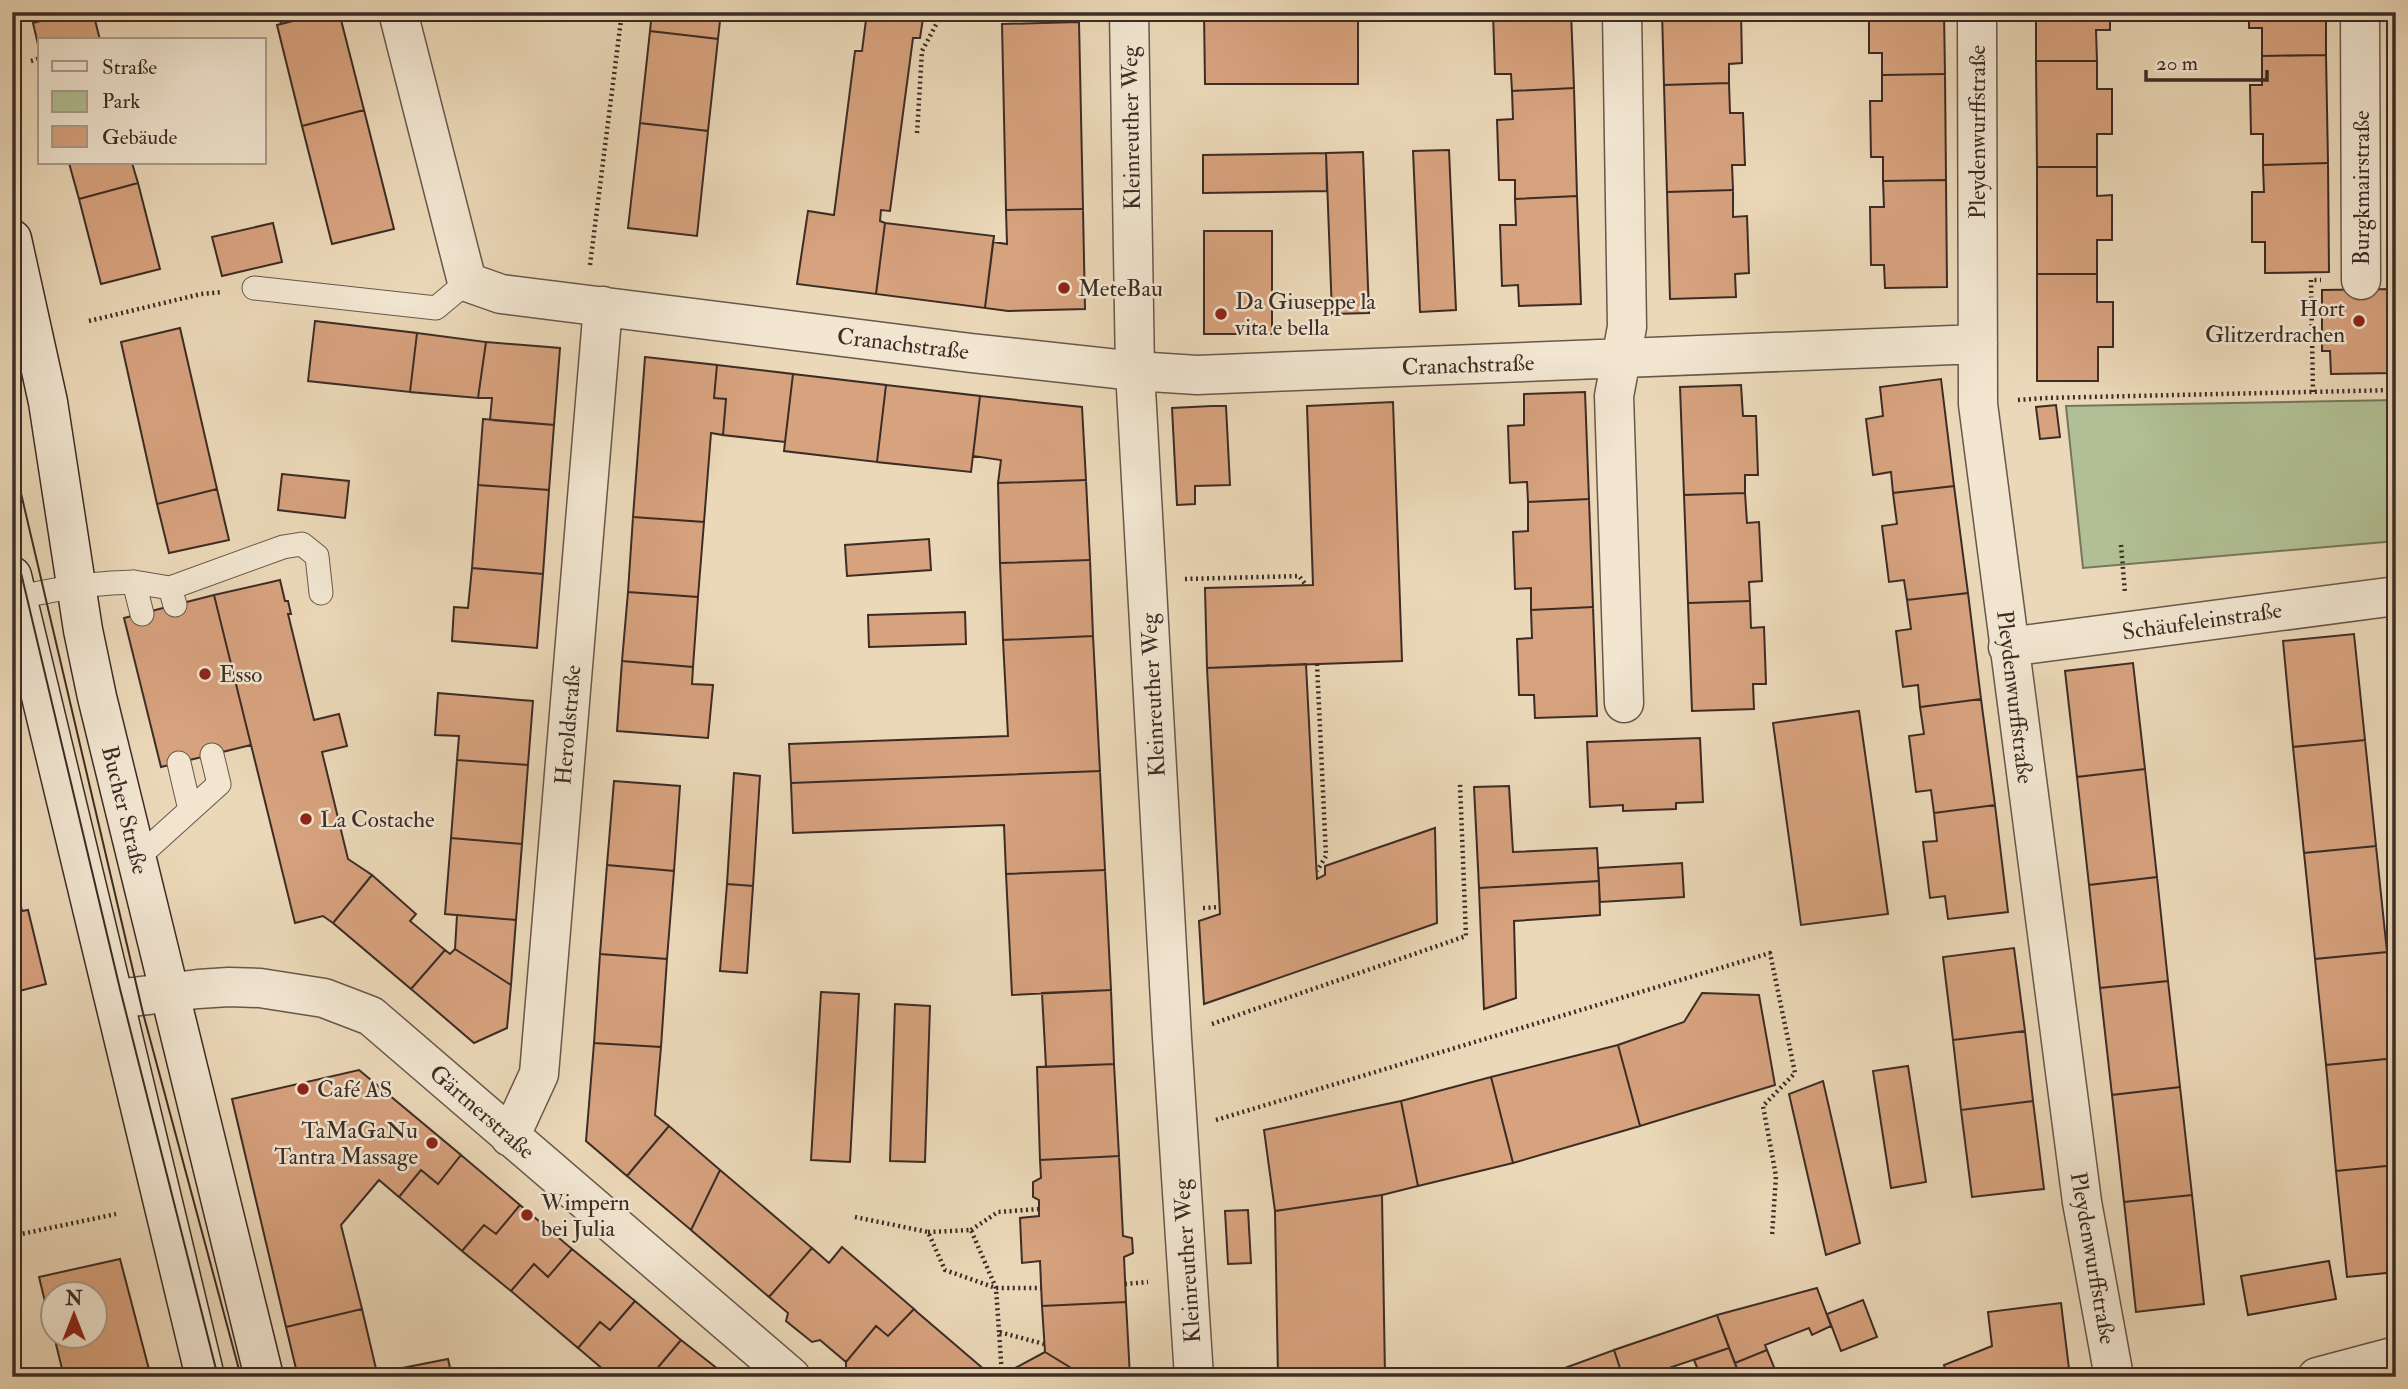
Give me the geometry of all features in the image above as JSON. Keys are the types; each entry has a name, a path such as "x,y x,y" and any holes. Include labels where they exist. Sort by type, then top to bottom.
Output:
{"street":[{"path":"398,12 467,282"},
{"path":"1622,12 1627,327 1614,396 1624,703"},
{"name":"Pleydenwurffstraße","path":"1977,12 1978,404 2082,1202 2113,1377"},
{"name":"Burgkmairstraße","path":"2360,12 2361,280"},
{"name":"Kleinreuther Weg","path":"1129,13 1135,371 1172,1038 1194,1377"},
{"name":"Bucher Straße","path":"12,239 48,402 76,586 97,696 264,1377"},
{"name":"Cranachstraße","path":"467,282 501,294 971,353 1197,375 1978,344"},
{"name":"Heroldstraße","path":"510,1137 539,1074 594,305"},
{"path":"15,587 205,1377"},
{"name":"Schäufeleinstraße","path":"2008,647 2396,596"},
{"name":"Gärtnerstraße","path":"116,999 229,987 260,988 324,998 371,1016 790,1377"},
{"path":"2317,1377 2396,1356"}],"lane":[{"path":"254,288 436,308 467,282"},
{"path":"15,587 134,582 172,597 283,547 302,544 317,555 321,593"},
{"path":"134,582 142,614"},
{"path":"136,859 219,784 212,755"},
{"path":"179,763 190,810"}],"path":[{"path":"594,305 622,12"},
{"path":"917,133 922,51 939,19 1129,13"},
{"path":"31,61 38,59"},
{"path":"89,321 201,294"},
{"path":"2312,340 2313,391"},
{"path":"2023,400 2396,390"},
{"path":"1147,580 1299,576 1306,584"},
{"path":"1317,664 1326,856 1317,871"},
{"path":"1172,1038 1466,936 1460,784"},
{"path":"1179,1131 1770,953 1795,1073 1763,1106 1776,1176 1772,1236"},
{"path":"855,1217 928,1232 971,1230 998,1212 1039,1209"},
{"path":"12,1236 116,1214"},
{"path":"971,1230 996,1288 1002,1375"},
{"path":"928,1232 945,1270 996,1288 1042,1288"},
{"path":"999,1332 1044,1344"}],"green space":[{"path":"2396,400 2396,541 2083,568 2066,406"}],"building":[{"path":"39,12 74,12 41,21"},
{"path":"74,12 93,12 100,38 38,38 38,44 33,23"},
{"path":"278,12 328,12 281,24"},
{"path":"328,12 339,12 364,110 302,126 277,25"},
{"path":"652,12 721,12 718,39 650,31"},
{"path":"867,12 924,12 920,38 913,38 890,211 881,210 880,221 885,223 876,294 797,284 808,211 834,215 855,51 862,51"},
{"path":"1204,12 1358,12 1358,84 1205,84"},
{"path":"1493,12 1571,12 1574,88 1512,91 1511,74 1495,74"},
{"path":"1662,12 1741,12 1742,63 1729,64 1729,83 1664,85"},
{"path":"1869,12 1944,12 1945,74 1882,75 1882,53 1869,53"},
{"path":"2036,12 2110,12 2110,30 2096,30 2097,61 2036,61"},
{"path":"2249,12 2326,12 2326,55 2262,56 2262,28 2249,28"},
{"path":"1079,22 1083,209 1006,210 1002,24"},
{"path":"650,31 718,39 708,131 640,123"},
{"path":"2326,55 2328,163 2263,165 2263,134 2251,134 2250,85 2262,85 2262,56"},
{"path":"2036,61 2097,61 2097,89 2112,89 2112,134 2097,134 2097,167 2037,167"},
{"path":"1945,74 1946,180 1883,181 1883,157 1871,157 1870,101 1882,101 1882,75"},
{"path":"1729,83 1730,113 1743,113 1745,165 1732,165 1733,190 1667,192 1664,85"},
{"path":"1574,88 1577,196 1515,199 1515,180 1499,180 1497,120 1513,119 1512,91"},
{"path":"364,110 394,229 332,244 302,126"},
{"path":"640,123 708,131 697,236 628,228"},
{"path":"1449,150 1456,310 1420,312 1413,151"},
{"path":"1363,152 1369,313 1332,314 1326,153"},
{"path":"1326,153 1327,191 1203,193 1203,155"},
{"path":"2328,163 2329,272 2265,273 2265,242 2252,242 2252,192 2264,192 2263,165"},
{"path":"69,164 132,164 138,183 79,199"},
{"path":"2037,167 2097,167 2097,196 2112,195 2112,240 2097,240 2097,274 2037,274"},
{"path":"1946,180 1947,287 1885,288 1884,265 1871,265 1870,207 1884,207 1883,181"},
{"path":"138,183 160,269 101,284 79,199"},
{"path":"1733,190 1733,217 1747,216 1749,273 1735,274 1736,297 1670,299 1667,192"},
{"path":"1577,196 1581,304 1519,306 1518,285 1502,286 1500,225 1516,225 1515,199"},
{"path":"1083,209 1085,309 1008,311 985,308 993,242 1007,244 1006,210"},
{"path":"273,223 282,262 222,276 212,237"},
{"path":"885,223 994,236 985,308 876,294"},
{"path":"1204,231 1272,231 1272,334 1204,334"},
{"path":"2037,274 2097,274 2097,302 2113,302 2113,347 2098,347 2098,381 2037,381"},
{"name":"Hort Glitzerdrachen","path":"2396,289 2396,373 2331,374 2330,351 2322,351 2322,290"},
{"path":"315,321 417,333 410,392 308,381"},
{"path":"180,328 217,489 157,504 121,342"},
{"path":"417,333 486,342 478,398 410,392"},
{"path":"486,342 560,348 554,425 490,420 492,398 478,398"},
{"path":"645,357 717,365 714,398 726,399 723,435 711,433 704,522 633,517"},
{"path":"717,365 793,374 785,442 723,435 726,399 714,398"},
{"path":"793,374 886,385 877,462 784,451"},
{"path":"1941,379 1954,486 1893,493 1891,472 1873,475 1866,419 1883,416 1880,387"},
{"path":"886,385 980,396 971,472 877,462"},
{"path":"1741,385 1743,416 1756,416 1758,475 1745,475 1745,493 1684,495 1680,387"},
{"path":"1585,392 1589,499 1528,502 1527,482 1510,483 1508,426 1524,425 1524,394"},
{"path":"980,396 1082,407 1086,480 998,483 1001,460 973,456"},
{"path":"1393,402 1402,661 1207,668 1205,588 1313,585 1307,406"},
{"path":"2056,405 2060,437 2040,439 2036,407"},
{"path":"1226,406 1230,485 1195,486 1195,504 1177,505 1172,408"},
{"path":"483,419 554,425 549,490 478,485"},
{"path":"282,474 349,481 345,518 278,510"},
{"path":"1086,480 1090,560 1000,563 998,483"},
{"path":"478,485 549,490 543,574 472,568"},
{"path":"1954,486 1968,593 1907,600 1904,580 1889,582 1882,526 1897,524 1893,493"},
{"path":"217,489 229,540 169,553 157,504"},
{"path":"1745,493 1747,523 1759,522 1762,581 1749,582 1750,601 1688,603 1684,495"},
{"path":"1589,499 1593,607 1531,610 1531,588 1515,589 1513,532 1528,531 1528,502"},
{"path":"633,517 704,522 698,597 628,592"},
{"path":"929,539 931,570 847,576 845,545"},
{"path":"1090,560 1093,636 1003,640 1000,563"},
{"path":"472,568 543,574 537,648 452,641 454,607 468,608"},
{"path":"280,580 285,601 288,601 291,614 288,614 314,720 339,714 347,746 322,752 348,859 372,875 333,923 323,916 295,923 214,595"},
{"path":"628,592 698,597 693,667 622,661"},
{"path":"1968,593 1981,699 1920,707 1918,685 1903,687 1896,631 1911,629 1907,600"},
{"path":"214,595 251,745 161,767 124,618"},
{"path":"1750,601 1751,628 1764,627 1766,684 1753,684 1754,709 1692,711 1688,603"},
{"path":"1593,607 1597,716 1535,718 1534,695 1519,695 1517,639 1532,638 1531,610"},
{"path":"965,612 966,644 869,647 868,615"},
{"path":"2354,634 2365,740 2293,747 2283,641"},
{"path":"1093,636 1100,771 791,783 789,744 1008,736 1003,640"},
{"path":"622,661 693,667 692,684 713,685 708,738 617,731"},
{"path":"2133,663 2145,769 2077,777 2065,671"},
{"path":"1306,664 1317,879 1325,875 1325,866 1435,828 1437,923 1204,1004 1199,921 1220,914 1207,668"},
{"path":"438,693 533,701 528,765 457,760 459,736 435,735"},
{"path":"1981,699 1995,805 1934,813 1931,790 1916,792 1909,736 1924,734 1920,707"},
{"path":"1859,711 1888,914 1801,925 1773,723"},
{"path":"1700,738 1703,802 1676,803 1676,809 1623,811 1623,805 1590,807 1587,742"},
{"path":"2365,740 2376,846 2304,853 2293,747"},
{"path":"457,760 528,765 522,844 451,838"},
{"path":"2145,769 2157,877 2089,885 2077,777"},
{"path":"1100,771 1105,870 1006,874 1004,825 793,833 791,783"},
{"path":"734,773 760,776 753,886 727,884"},
{"path":"614,781 680,786 674,871 607,865"},
{"path":"1509,786 1513,852 1597,848 1599,881 1479,888 1474,787"},
{"path":"1995,805 2008,912 1948,919 1945,896 1930,898 1923,842 1937,841 1934,813"},
{"path":"451,838 522,844 516,920 445,914"},
{"path":"2376,846 2387,952 2315,959 2304,853"},
{"path":"12,847 20,879 15,881 22,911 28,910 46,984 12,993"},
{"path":"1682,863 1684,897 1600,902 1598,868"},
{"path":"607,865 674,871 667,959 600,954"},
{"path":"1105,870 1111,990 1012,995 1006,874"},
{"path":"372,875 416,914 410,921 445,950 411,989 333,923"},
{"path":"2157,877 2168,981 2100,988 2089,885"},
{"path":"1599,881 1600,915 1514,921 1516,998 1484,1009 1479,888"},
{"path":"727,884 753,886 747,973 720,971"},
{"path":"457,915 516,920 511,985 455,949"},
{"path":"2014,948 2025,1031 1953,1040 1943,957"},
{"path":"455,949 511,985 507,1028 474,1043 411,989 445,950 450,954"},
{"path":"2387,952 2396,1058 2326,1065 2315,959"},
{"path":"600,954 667,959 661,1047 594,1043"},
{"path":"2168,981 2180,1087 2112,1095 2100,988"},
{"path":"1111,990 1114,1064 1046,1067 1042,993"},
{"path":"821,992 859,994 850,1162 811,1160"},
{"path":"1702,993 1759,995 1775,1085 1640,1126 1618,1045 1684,1022"},
{"path":"895,1004 930,1006 925,1162 890,1161"},
{"path":"2025,1031 2033,1101 1961,1110 1953,1040"},
{"path":"594,1043 661,1047 655,1115 669,1126 627,1176 586,1141"},
{"path":"1618,1045 1640,1126 1513,1163 1491,1077"},
{"path":"2396,1058 2396,1165 2336,1171 2326,1065"},
{"path":"1114,1064 1119,1156 1040,1160 1037,1067"},
{"path":"1908,1066 1926,1182 1891,1188 1873,1071"},
{"path":"359,1070 461,1155 438,1184 421,1170 399,1197 379,1180 341,1225 362,1309 286,1327 232,1099"},
{"path":"1491,1077 1513,1163 1418,1186 1401,1101"},
{"path":"1823,1081 1860,1243 1826,1255 1789,1094"},
{"path":"2180,1087 2192,1195 2124,1202 2112,1095"},
{"path":"1401,1101 1418,1186 1382,1195 1275,1211 1264,1130"},
{"path":"2033,1101 2044,1189 1972,1197 1961,1110"},
{"path":"669,1126 720,1170 691,1230 627,1176"},
{"path":"461,1155 520,1205 496,1234 484,1225 462,1251 399,1197 421,1170 438,1184"},
{"path":"1119,1156 1123,1236 1132,1238 1133,1253 1124,1257 1126,1302 1042,1306 1040,1261 1022,1263 1020,1218 1039,1216 1039,1200 1033,1197 1033,1182 1041,1178 1040,1160"},
{"path":"2396,1165 2396,1272 2347,1277 2336,1171"},
{"path":"720,1170 812,1248 769,1297 691,1230"},
{"path":"1382,1195 1385,1377 1278,1377 1275,1211"},
{"path":"2192,1195 2204,1304 2136,1312 2124,1202"},
{"path":"520,1205 572,1249 548,1277 534,1264 511,1291 462,1251 484,1225 496,1234"},
{"path":"1248,1210 1251,1263 1228,1264 1225,1211"},
{"path":"842,1247 914,1309 888,1336 876,1326 846,1362 820,1340 812,1342 786,1321 788,1313 769,1297 812,1248 829,1263"},
{"path":"572,1249 635,1301 610,1330 600,1322 578,1348 511,1291 534,1264 548,1277"},
{"path":"120,1259 151,1377 64,1377 57,1350 108,1350 108,1280 40,1280 39,1277"},
{"path":"2329,1261 2336,1299 2248,1315 2241,1276"},
{"path":"1817,1288 1831,1326 1812,1335 1809,1328 1765,1345 1767,1350 1735,1363 1717,1315"},
{"path":"1863,1300 1877,1337 1841,1351 1827,1314"},
{"path":"635,1301 681,1340 650,1377 612,1377 578,1348 600,1322 610,1330"},
{"path":"1126,1302 1130,1377 1086,1377 1045,1352 1042,1306"},
{"path":"2061,1303 2070,1377 1948,1377 1944,1365 1992,1346 1988,1312"},
{"path":"362,1309 377,1373 364,1377 298,1377 286,1327"},
{"path":"914,1309 993,1377 851,1377 846,1373 846,1362 876,1326 888,1336"},
{"path":"1717,1315 1729,1348 1642,1377 1623,1377 1614,1350"},
{"path":"681,1340 728,1377 650,1377"},
{"path":"1729,1348 1740,1377 1701,1377 1694,1360"},
{"path":"1614,1350 1623,1377 1540,1377"},
{"path":"1767,1350 1778,1377 1740,1377 1735,1363"},
{"path":"1045,1352 1086,1377 999,1377 1002,1375"},
{"path":"448,1359 452,1377 364,1377 377,1373"}],"tram line":[{"path":"12,455 143,1013 241,1377"},
{"path":"12,535 120,989 218,1377"}],"place":[{"name":"MeteBau","path":"1064,288"},
{"name":"Da Giuseppe la vita e bella","path":"1221,314"},
{"name":"Hort Glitzerdrachen","path":"2359,321"},
{"name":"Esso","path":"205,674"},
{"name":"La Costache","path":"306,819"},
{"name":"Café AS","path":"303,1089"},
{"name":"TaMaGaNu Tantra Massage","path":"432,1143"},
{"name":"Wimpern bei Julia","path":"527,1215"}]}
